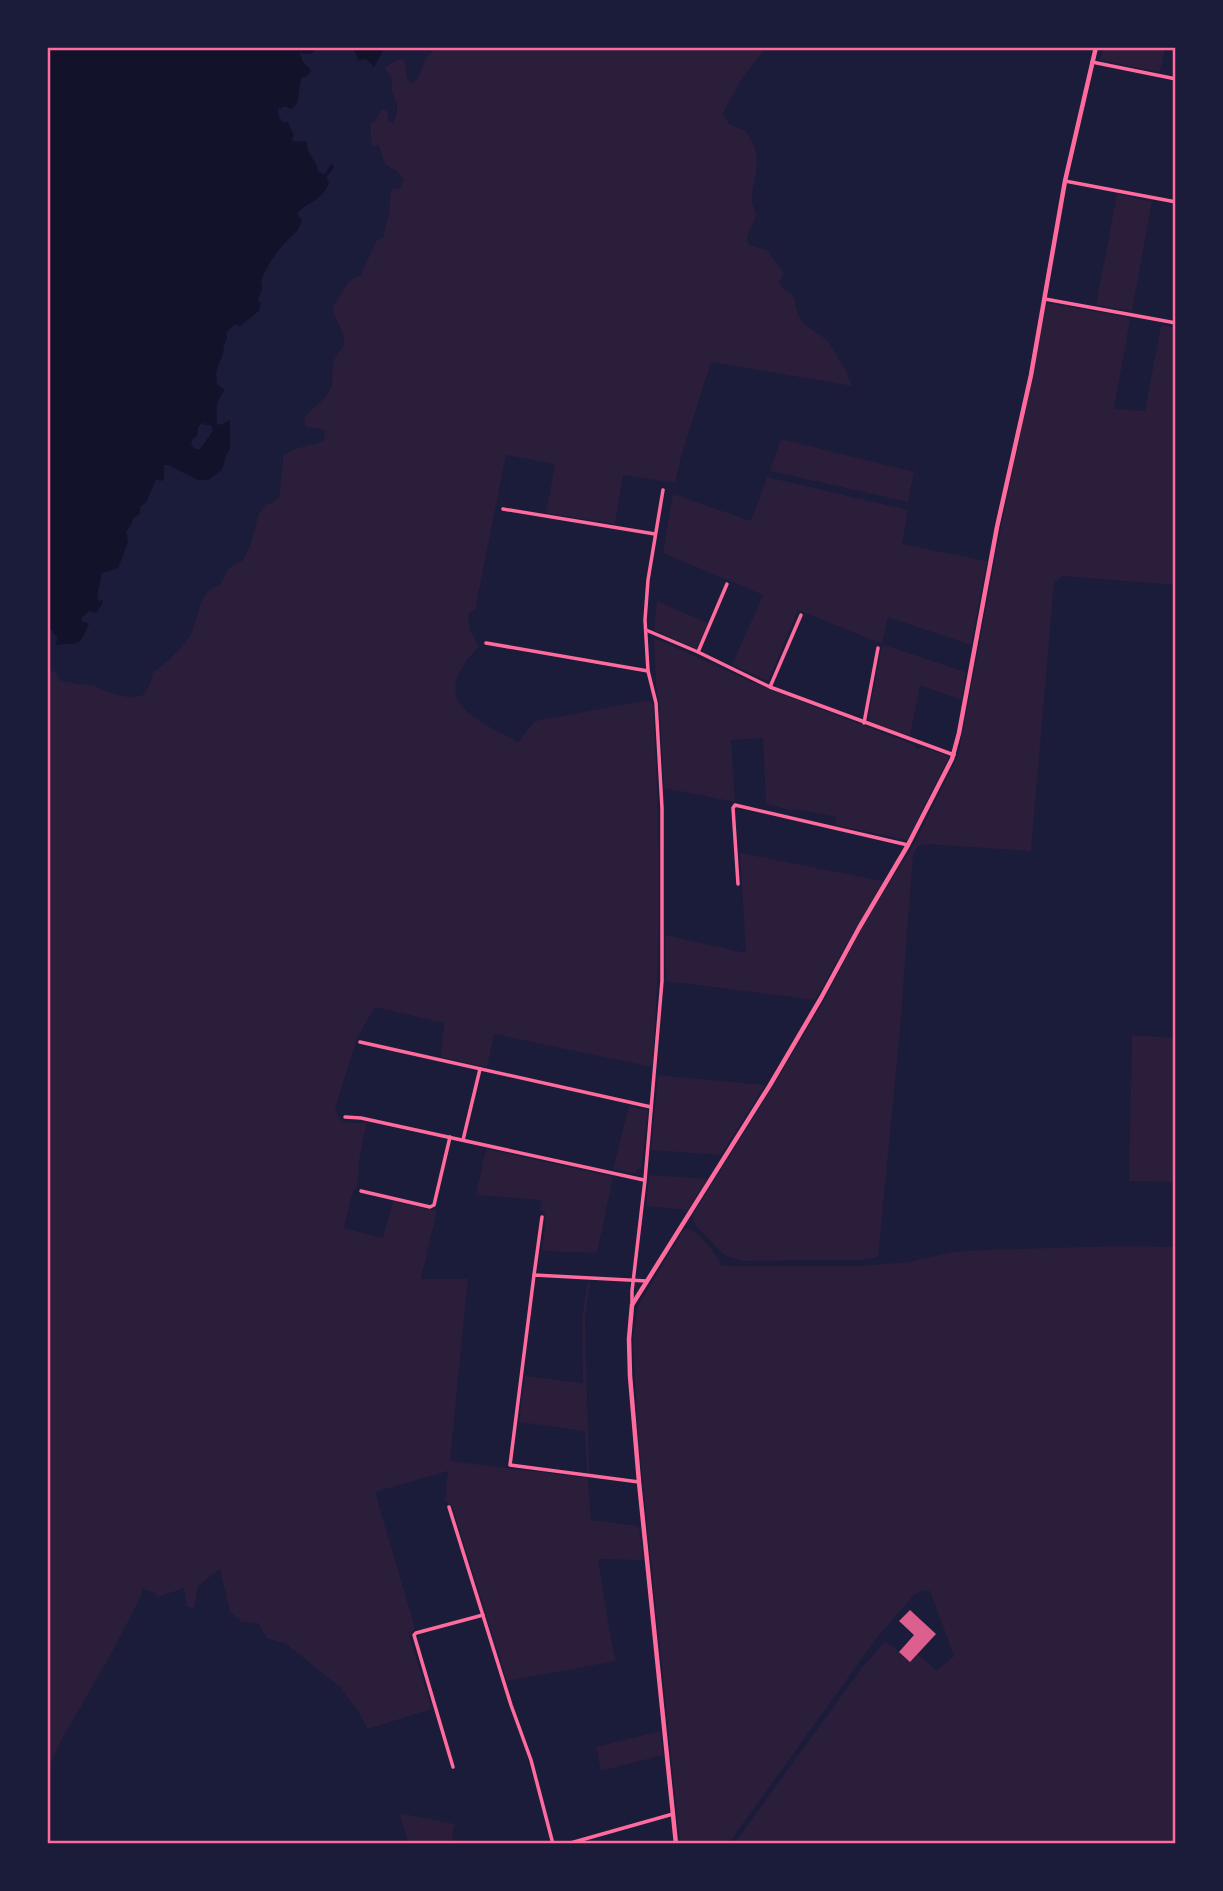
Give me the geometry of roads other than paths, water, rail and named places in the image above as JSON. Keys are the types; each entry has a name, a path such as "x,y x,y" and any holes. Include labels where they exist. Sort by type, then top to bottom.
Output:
{"street":[{"path":"632,1305 770,1085 821,998 908,845 954,755 997,527 1031,375 1065,181 1096,47"},
{"path":"1091,62 1176,79"},
{"path":"1065,181 1176,202"},
{"path":"1045,299 1176,323"},
{"path":"663,490 648,580 646,629 648,671 656,703 662,808 662,981 645,1180 633,1281 629,1376 676,1844"},
{"path":"503,509 655,534"},
{"path":"698,652 727,584"},
{"path":"770,687 801,615"},
{"path":"646,629 770,687 954,755"},
{"path":"486,643 648,671"},
{"path":"864,723 878,648"},
{"path":"738,884 735,805 908,845"},
{"path":"360,1042 651,1107"},
{"path":"463,1140 480,1069"},
{"path":"345,1117 361,1118 645,1180"},
{"path":"362,1191 430,1207 434,1205 450,1137"},
{"path":"542,1217 510,1465 639,1482"},
{"path":"534,1275 647,1281"},
{"path":"449,1507 531,1760 553,1844"},
{"path":"453,1768 414,1635 483,1615"},
{"path":"567,1844 673,1814"}]}
